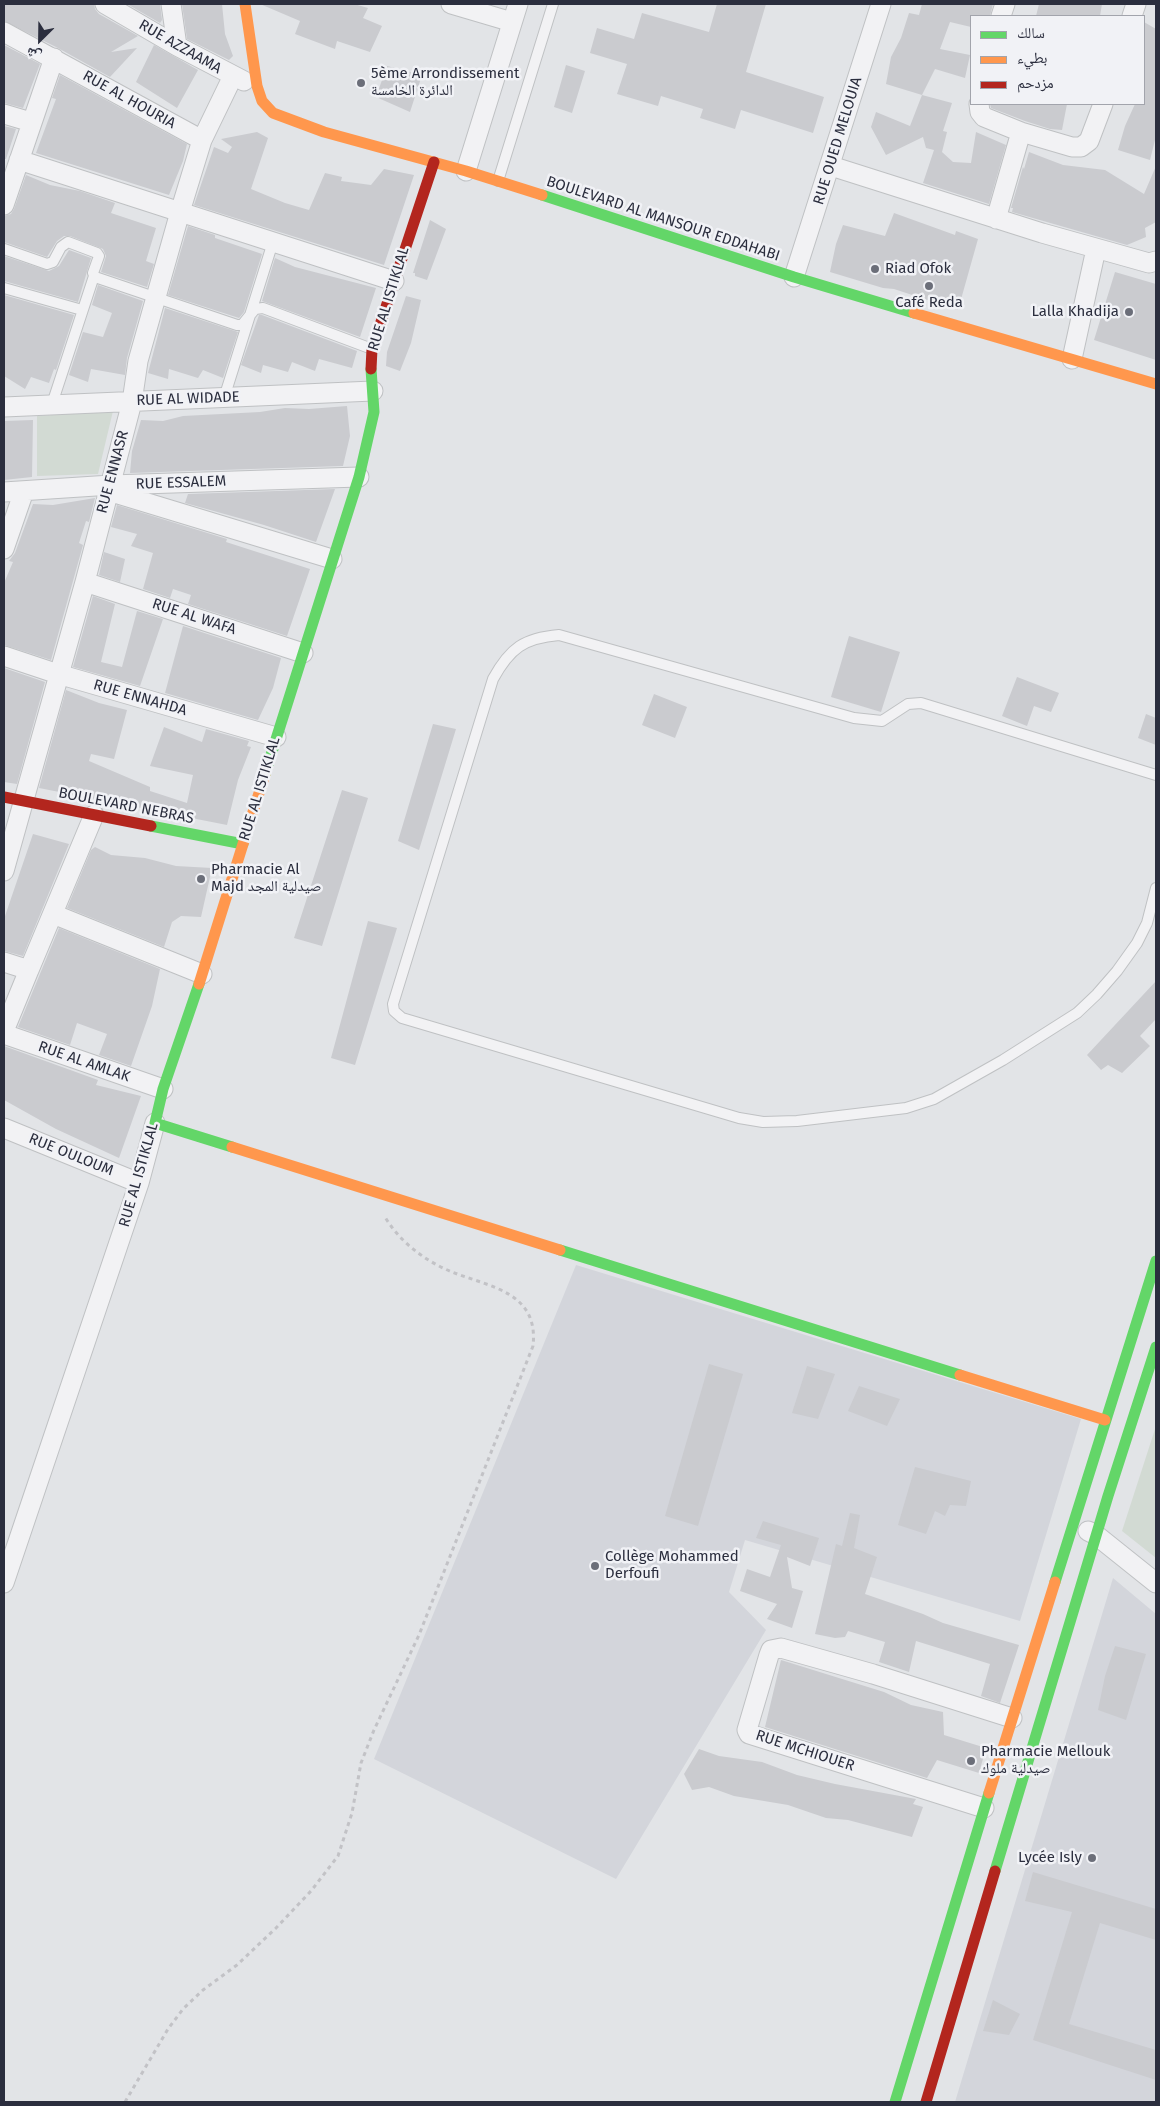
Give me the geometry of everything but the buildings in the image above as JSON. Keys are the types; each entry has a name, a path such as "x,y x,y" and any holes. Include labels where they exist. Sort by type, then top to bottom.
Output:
{"main road":[{"name":"BOULEVARD AL MANSOUR EDDAHABI","path":"245,4 256,86 262,101 273,113 333,135 466,171 794,277 1156,384"},
{"name":"RUE AL ISTIKLAL","path":"155,1123 163,1089 202,974 359,477 374,412 371,368 372,349 434,162"},
{"name":"BOULEVARD NEBRAS","path":"4,797 243,844"},
{"path":"155,1123 1105,1420"},
{"path":"926,2102 962,1932 984,1808 1156,1261"},
{"path":"894,2102 962,1932 1096,1535 1156,1346"}],"street":[{"name":"RUE AZZAAMA","path":"105,4 177,46 256,86"},
{"path":"171,4 177,46"},
{"path":"450,4 512,22"},
{"path":"466,171 518,4"},
{"name":"RUE OUED MELOUIA","path":"794,277 881,4"},
{"name":"RUE AL HOURIA","path":"4,32 202,140"},
{"path":"4,205 54,58"},
{"name":"RUE ENNASR","path":"4,871 85,582 132,402 138,361 180,212 202,140 233,76"},
{"path":"979,105 980,112 984,117 1022,132 1072,147 1081,147 1089,141 1103,105"},
{"path":"4,114 31,122"},
{"path":"996,219 1022,132"},
{"path":"19,160 394,281"},
{"path":"830,166 1096,249 1149,263 1156,261"},
{"path":"1072,359 1096,249"},
{"name":"RUE AL WIDADE","path":"4,407 373,391"},
{"name":"RUE ESSALEM","path":"4,492 359,477"},
{"path":"109,488 332,559"},
{"path":"4,549 24,491"},
{"name":"RUE AL WAFA","path":"85,582 303,653"},
{"name":"RUE ENNAHDA","path":"4,656 58,674 276,737"},
{"path":"4,1032 94,815"},
{"path":"53,914 202,974"},
{"path":"4,962 29,970"},
{"name":"RUE AL AMLAK","path":"4,1032 163,1089"},
{"name":"RUE AL ISTIKLAL","path":"4,1583 139,1183 155,1123"},
{"name":"RUE OULOUM","path":"4,1128 139,1183"},
{"path":"1073,1525 1096,1535 1156,1583"},
{"name":"RUE MCHIOUER","path":"984,1808 748,1734 747,1730 769,1654 771,1650 781,1648 873,1674 1012,1718"}],"lane":[{"path":"498,181 553,4"},
{"path":"4,248 43,263 53,262 62,245 68,242 97,253 99,256 52,404"},
{"path":"224,398 253,311 273,242"},
{"path":"94,276 237,325 242,325 253,311 263,308 372,349"},
{"path":"4,288 82,310"},
{"path":"1156,775 921,704 908,704 882,721 860,719 559,635 537,637 518,646 503,660 493,679 392,1004 394,1010 402,1018 739,1118 763,1122 797,1121 906,1108 934,1099 1003,1060 1077,1013 1117,971 1137,943 1147,923 1156,888"}],"path":[{"path":"125,2102 168,2029 183,2009 203,1990 237,1965 276,1928 311,1891 338,1856 348,1827 362,1763 371,1738 419,1634 533,1346 535,1331 527,1310 497,1287 450,1271 414,1250 394,1233 367,1189"}],"shaded area":[{"path":"113,411 98,474 37,476 37,416"},
{"name":"Collège Mohammed Derfoufi","path":"576,1265 1081,1419 1020,1621 745,1540 729,1592 766,1630 616,1879 374,1759"},
{"path":"1156,1426 1156,1558 1122,1531"},
{"name":"Lycée Isly","path":"1113,1578 1156,1614 1156,2102 955,2102"}],"traffic: fast":[{"path":"542,195 794,277 914,313"},
{"path":"265,774 359,477 374,412 371,369"},
{"path":"151,826 243,844"},
{"path":"199,984 163,1089 155,1123 232,1147"},
{"path":"560,1250 960,1375"},
{"path":"1055,1582 1156,1261"},
{"path":"995,1871 1108,1496 1156,1347"},
{"path":"895,2102 989,1793"}],"traffic: slow":[{"path":"245,4 257,86 262,101 273,113 324,132 466,171 542,195"},
{"path":"914,313 1156,384"},
{"path":"199,984 265,774"},
{"path":"232,1147 560,1250"},
{"path":"960,1375 1105,1420"},
{"path":"989,1793 1055,1582"}],"traffic: jam":[{"path":"371,369 372,349 434,162"},
{"path":"4,797 151,826"},
{"path":"926,2102 995,1871"}],"place":[{"name":"5ème Arrondissement الدائرة الخامسة","path":"361,83"},
{"name":"Riad Ofok","path":"875,269"},
{"name":"Café Reda","path":"929,286"},
{"name":"Lalla Khadija","path":"1129,312"},
{"name":"Pharmacie Al Majd صيدلية المجد","path":"201,879"},
{"name":"Collège Mohammed Derfoufi","path":"595,1566"},
{"name":"Pharmacie Mellouk صيدلية ملوك","path":"971,1761"},
{"name":"Lycée Isly","path":"1092,1858"}]}
